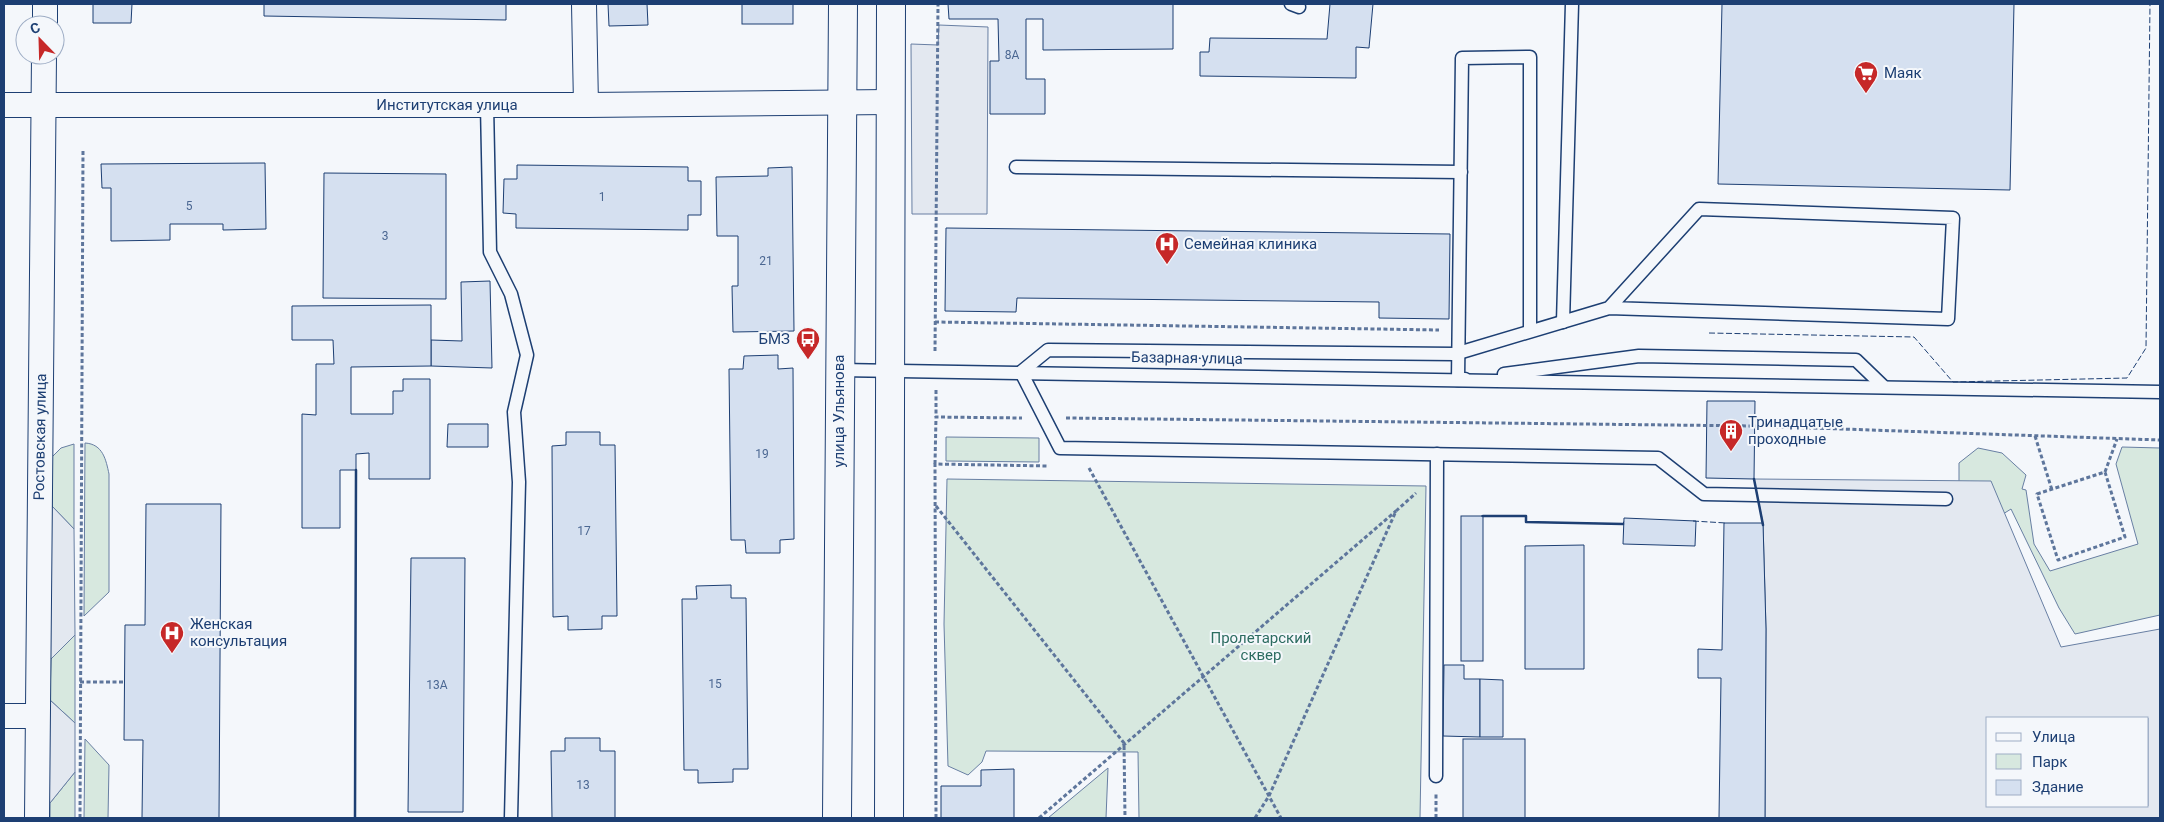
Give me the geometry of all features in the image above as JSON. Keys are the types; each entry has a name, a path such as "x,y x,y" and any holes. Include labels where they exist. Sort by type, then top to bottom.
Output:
{"main road":[{"name":"улица Ульянова","path":"837,818 843,4"},
{"path":"889,818 891,4"}],"street":[{"path":"584,4 586,105"},
{"name":"Ростовская улица","path":"37,818 44,65"},
{"name":"Институтская улица","path":"4,105 586,105 890,102"},
{"path":"4,716 37,716"}],"lane":[{"path":"1563,322 1572,4"},
{"path":"1530,331 1530,58 1462,58 1458,380 1639,356 1708,357 1856,360 1884,387"},
{"path":"487,105 490,252 511,294 527,355 514,412 519,482 511,818"},
{"path":"1016,167 1461,172"},
{"path":"1609,308 1699,209 1953,218 1948,319 1609,308 1459,353 1048,350 1021,372 1060,448 1658,458 1704,494 1946,498"},
{"name":"Базарная улица","path":"840,370 935,370 2160,392"},
{"path":"1436,776 1437,454"}],"path":[{"path":"936,818 935,322 938,4"},
{"path":"80,818 83,150"},
{"path":"935,322 1459,330"},
{"path":"936,417 1045,418"},
{"path":"1280,818 1062,418 1755,426 2160,440"},
{"path":"2035,436 2052,490"},
{"path":"2105,472 2037,494 2058,560 2125,537 2105,472 2117,439"},
{"path":"935,464 1050,466"},
{"path":"1088,466 1098,466"},
{"path":"1040,818 1124,743 1437,474"},
{"path":"936,506 1124,743 1125,818"},
{"path":"1256,818 1269,796 1396,511"},
{"path":"80,682 124,682"}],"green space":[{"path":"946,437 1039,438 1039,462 946,461"},
{"path":"85,443 96,446 100,450 105,458 109,474 109,592 84,616"},
{"path":"74,444 74,529 52,506 52,457 61,448"},
{"path":"2122,447 2160,448 2160,615 2075,634 2059,608 2011,509 2003,514 1959,497 1959,463 1978,448 2002,453 2026,475 2022,489 2026,490 2034,544 2050,571 2138,544 2116,464"},
{"name":"Пролетарский сквер","path":"947,479 1426,486 1420,818 1139,818 1138,752 986,751 982,762 968,775 948,766 944,624"},
{"path":"75,635 75,723 50,700 51,659"},
{"path":"85,739 109,765 108,818 84,818"},
{"path":"1108,768 1106,818 1048,818"},
{"path":"75,772 75,818 50,818 50,803"}],"shaded area":[{"path":"939,25 988,27 987,214 912,214 911,44 938,45"},
{"path":"1754,479 1991,481 2061,647 2160,629 2160,818 1765,818 1766,629 1763,523"},
{"path":"39,506 52,506 74,529 75,635 51,659 37,659"},
{"path":"37,700 50,700 75,723 75,772 50,803 37,803"}],"building":[{"path":"93,4 132,4 131,23 93,23"},
{"path":"264,4 506,4 506,20 264,16"},
{"path":"608,4 647,4 648,25 609,26"},
{"path":"742,4 793,4 793,24 742,24"},
{"path":"948,4 1173,4 1173,49 1043,50 1043,19 1026,19 1026,79 1045,79 1045,114 990,114 990,61 999,61 998,19 949,19"},
{"path":"1330,4 1373,4 1369,48 1356,47 1356,78 1200,76 1200,52 1209,52 1210,38 1327,39"},
{"name":"Маяк","path":"1722,4 2014,4 2010,190 1718,184"},
{"path":"265,163 266,229 223,230 223,224 170,224 170,240 111,241 111,188 102,188 101,164"},
{"path":"517,165 688,167 688,181 701,181 701,215 688,215 688,230 516,228 516,214 503,213 504,179 517,179"},
{"path":"792,167 794,331 733,332 732,286 738,286 738,236 717,236 716,177 768,176 768,168"},
{"path":"324,173 446,174 446,299 323,298"},
{"path":"946,228 1450,234 1449,319 1379,318 1379,302 1017,298 1016,312 945,311"},
{"path":"490,281 492,368 431,366 431,340 462,341 461,282"},
{"path":"431,305 431,366 351,367 351,414 393,414 393,391 403,391 403,379 430,379 430,479 369,479 369,453 356,454 356,470 340,470 340,528 302,528 302,414 316,415 316,364 334,364 333,340 292,340 292,306"},
{"path":"778,355 778,369 793,368 794,539 780,540 780,553 746,553 745,540 731,540 729,369 743,369 744,356"},
{"name":"Тринадцатые проходные","path":"1707,401 1755,401 1754,479 1706,478"},
{"path":"448,424 488,424 488,447 447,447"},
{"path":"566,432 600,432 600,445 615,445 617,616 602,616 602,629 568,630 568,616 553,617 552,446 566,445"},
{"name":"Женская консультация","path":"146,504 221,504 219,818 142,818 143,740 124,740 125,625 145,625"},
{"path":"1461,516 1483,516 1483,661 1461,661"},
{"path":"1624,518 1696,521 1695,546 1623,544"},
{"path":"1724,523 1763,523 1766,629 1765,818 1719,818 1721,678 1698,678 1698,649 1722,650"},
{"path":"1584,545 1584,669 1525,669 1525,546"},
{"path":"411,558 465,558 463,812 408,812"},
{"path":"731,585 731,598 746,598 748,769 733,769 733,782 698,783 698,770 684,770 682,599 697,599 696,586"},
{"path":"1444,665 1464,665 1464,679 1480,679 1480,737 1443,736"},
{"path":"1480,679 1503,680 1503,737 1480,737"},
{"path":"565,738 600,738 600,751 615,751 615,818 552,818 551,751 565,751"},
{"path":"1463,739 1525,739 1525,818 1463,818"},
{"path":"1014,769 1014,818 941,818 941,786 981,786 981,770"}],"fence":[{"path":"1709,333 1914,337 1953,382 2127,378 2146,348 2150,4"},
{"path":"1481,516 1526,516 1526,522 1623,524 1624,521"},
{"path":"1693,521 1726,523"}],"wall":[{"path":"355,818 356,470"},
{"path":"1754,479 1763,525"},
{"path":"1483,516 1526,516 1526,522 1623,524"}],"place":[{"name":"Маяк","path":"1866,94"},
{"name":"Семейная клиника","path":"1167,265"},
{"name":"БМЗ","path":"808,360"},
{"name":"Тринадцатые проходные","path":"1731,452"},
{"name":"Женская консультация","path":"172,654"}]}
